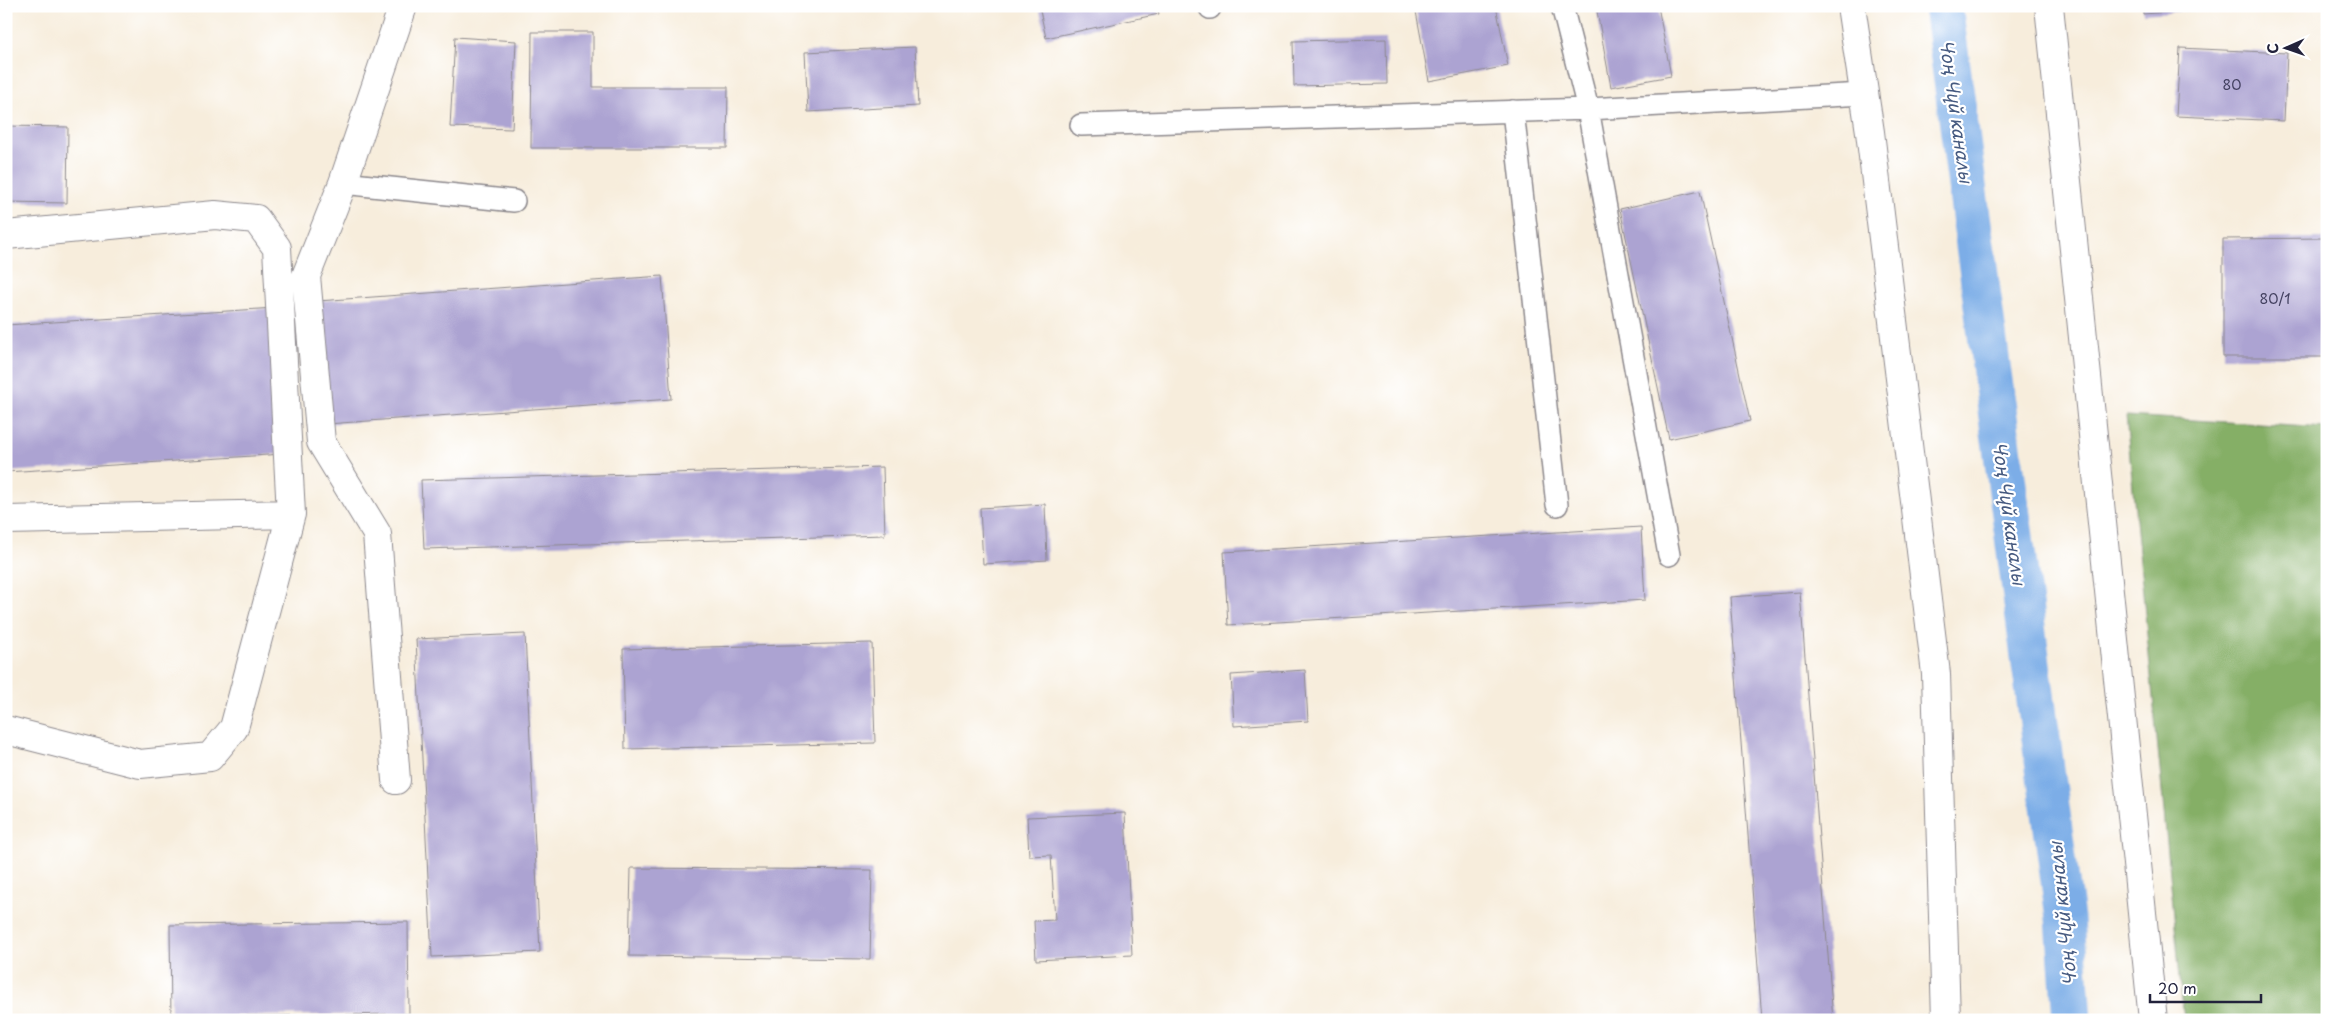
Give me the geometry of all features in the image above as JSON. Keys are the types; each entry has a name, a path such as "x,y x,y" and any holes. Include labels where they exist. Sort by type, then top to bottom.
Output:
{"street":[{"path":"396,780 377,534 321,442 306,276 342,183 403,6"},
{"path":"1851,6 1864,94 1936,674 1946,1020"},
{"path":"2049,6 2153,1020"},
{"path":"6,235 215,215 256,219 277,248 291,514 234,728 210,757 140,764 6,730"},
{"path":"6,520 291,514"}],"lane":[{"path":"1562,6 1588,109 1669,555"},
{"path":"1081,124 1588,109 1864,94"},
{"path":"1512,111 1557,505"},
{"path":"342,183 514,201"}],"green space":[{"path":"2126,416 2327,428 2327,1020 2184,1020"}],"building":[{"path":"1039,6 1157,6 1159,14 1046,38"},
{"path":"1415,6 1496,6 1508,66 1429,81"},
{"path":"1596,6 1658,6 1671,76 1611,87"},
{"path":"2143,6 2221,6 2221,8 2143,14"},
{"path":"532,32 593,32 593,87 728,87 727,148 531,148"},
{"path":"455,37 516,41 512,129 450,127"},
{"path":"1386,39 1387,84 1294,86 1293,41"},
{"path":"915,47 918,106 808,112 805,52"},
{"path":"2180,48 2287,53 2284,121 2176,116"},
{"path":"6,126 68,127 67,203 6,202"},
{"path":"1700,191 1750,421 1669,439 1620,209"},
{"path":"2327,238 2327,357 2223,357 2223,239"},
{"path":"662,276 671,399 327,424 318,301"},
{"path":"275,308 283,454 6,472 6,325"},
{"path":"883,467 885,535 424,549 421,480"},
{"path":"1045,504 1047,560 983,564 980,508"},
{"path":"1641,527 1645,600 1228,625 1224,552"},
{"path":"1800,592 1833,1020 1762,1020 1730,597"},
{"path":"525,634 540,952 432,957 416,639"},
{"path":"872,643 875,743 625,749 623,649"},
{"path":"1305,670 1308,721 1234,726 1231,675"},
{"path":"1125,813 1132,955 1036,960 1034,921 1055,920 1051,855 1029,856 1027,817"},
{"path":"631,868 872,870 870,959 629,956"},
{"path":"408,922 409,1014 234,1016 234,1020 171,1020 170,925"}],"waterway":[{"name":"Чоң Чүй каналы","path":"1943,6 2065,918 2072,1020"}]}
